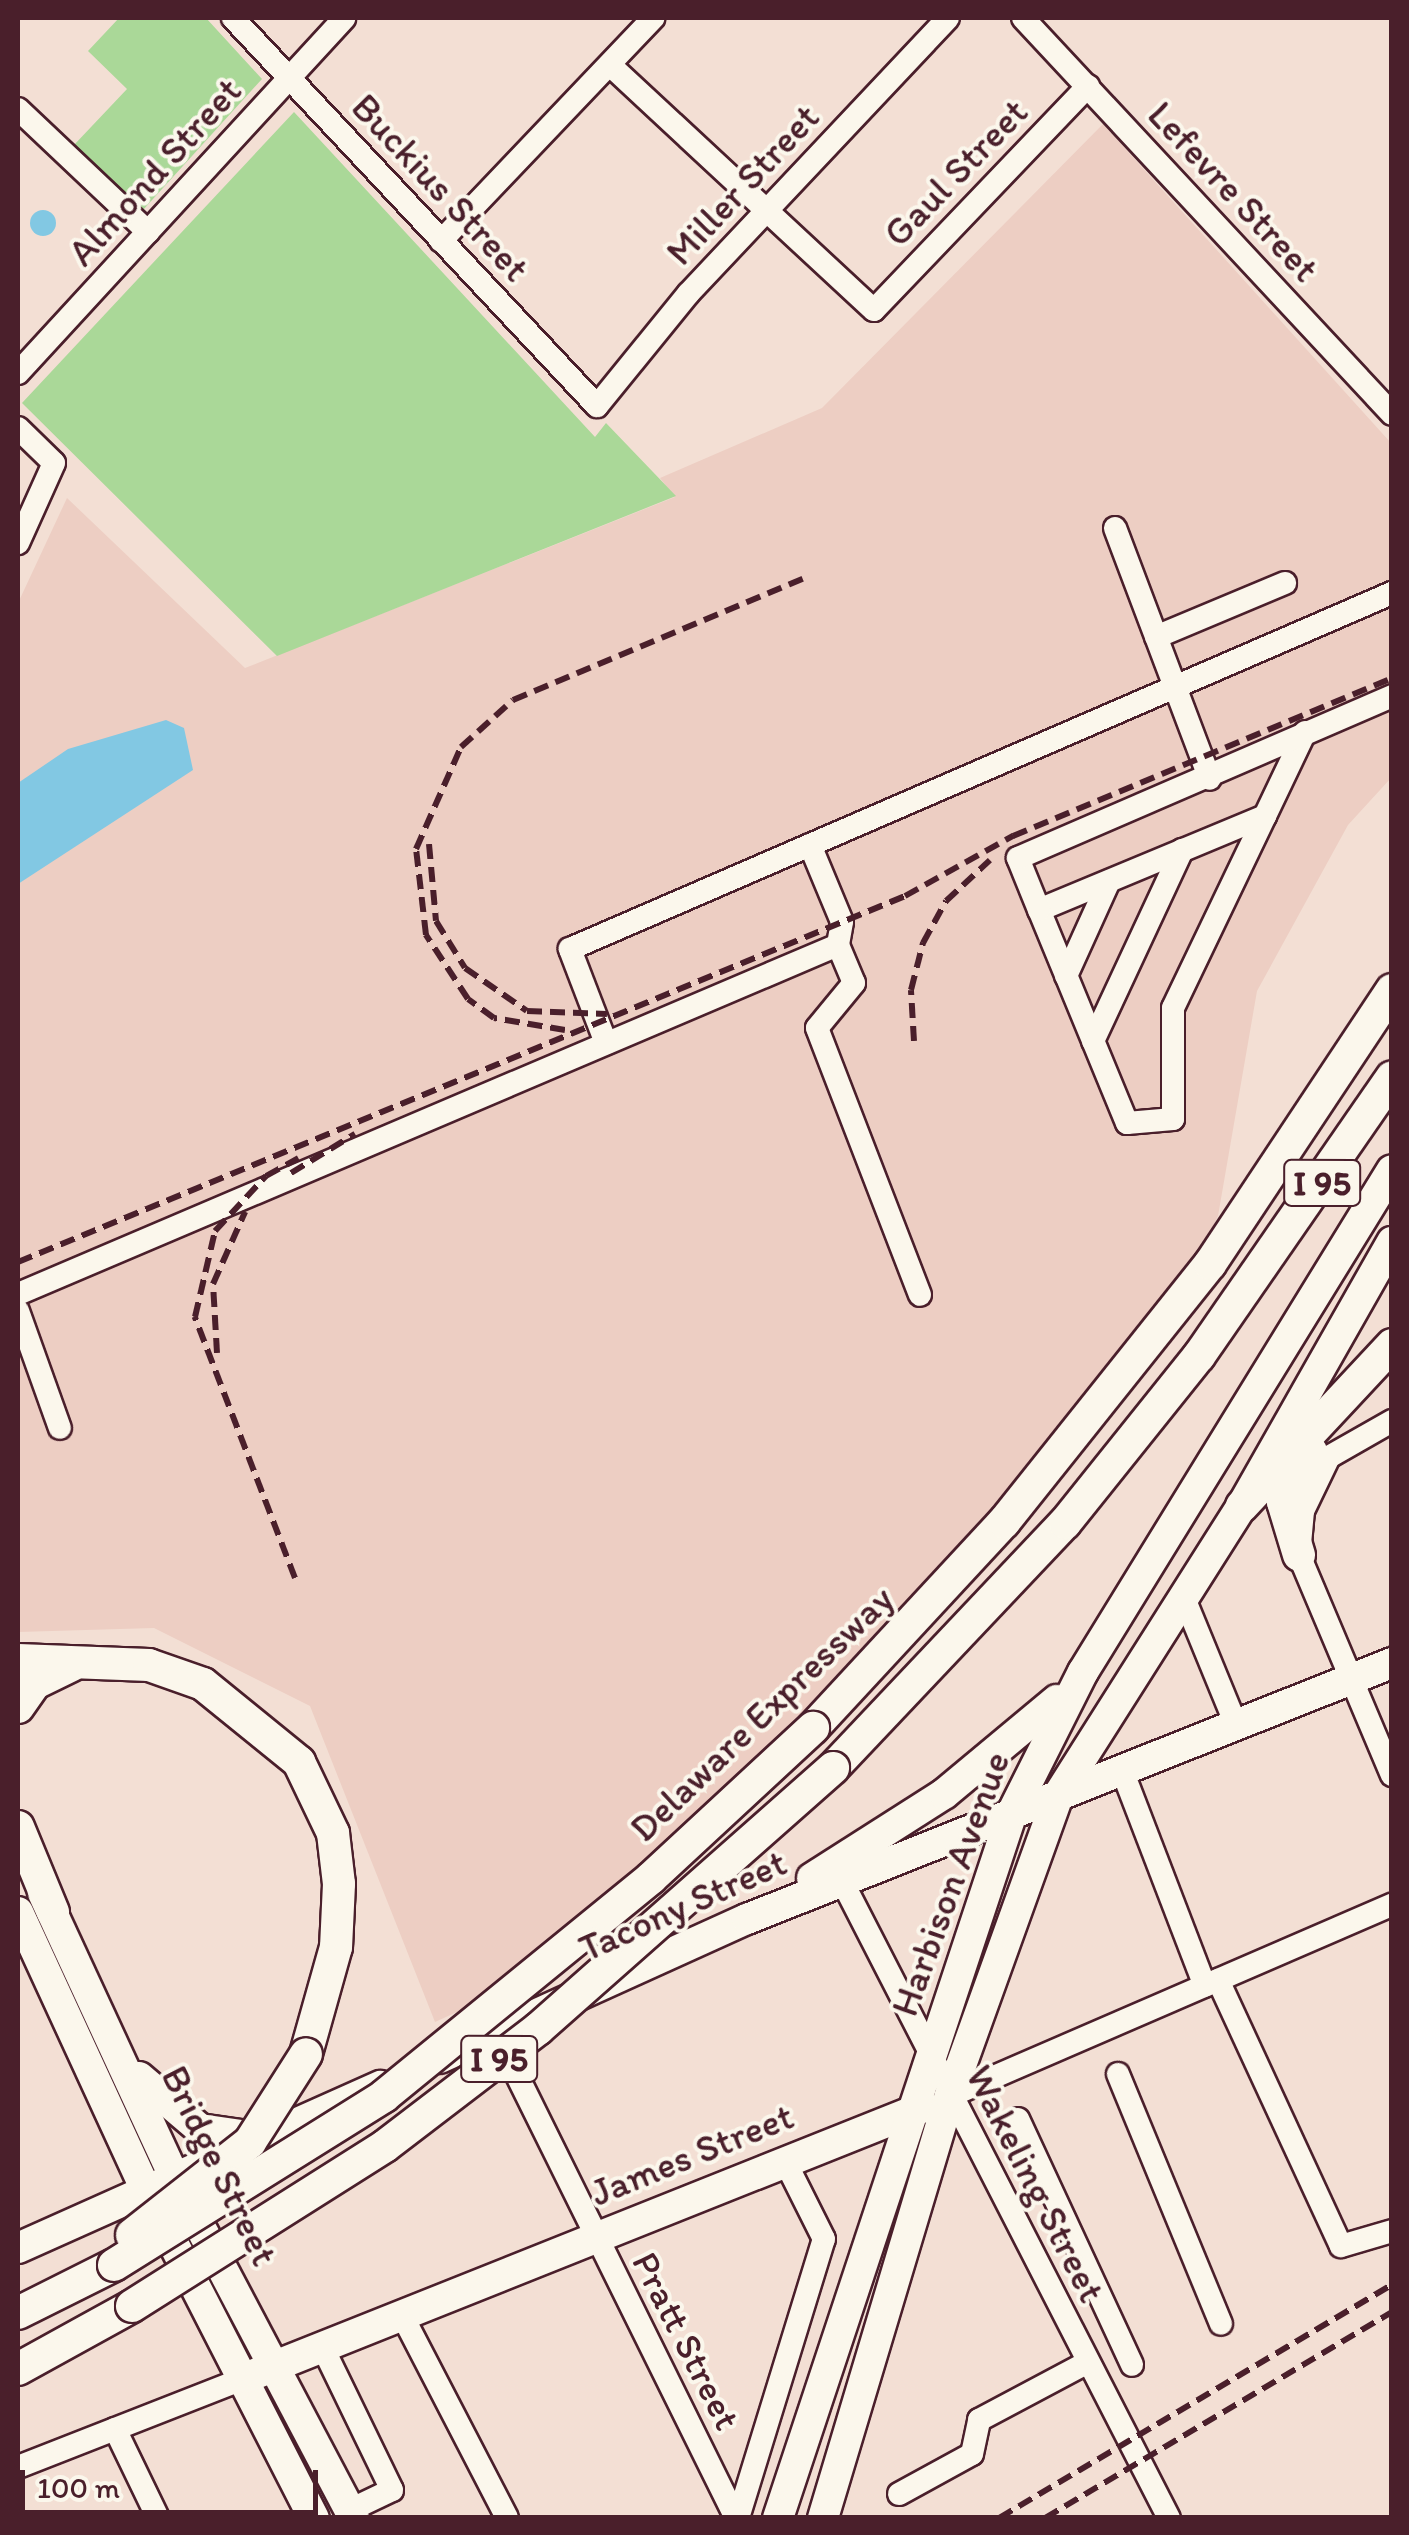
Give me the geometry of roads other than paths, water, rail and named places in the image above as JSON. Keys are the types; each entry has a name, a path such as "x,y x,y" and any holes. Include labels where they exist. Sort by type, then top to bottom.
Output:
{"highway":[{"name":"Delaware Expressway","path":"18,2314 384,2096 651,1878 813,1728 1004,1522 1210,1264 1266,1188 1392,990"},
{"name":"I 95","path":"18,2368 132,2306 370,2156 538,2029 832,1768 1040,1551 1199,1356 1392,1078"},
{"path":"1242,1506 1382,1356"},
{"path":"1299,1555 1283,1515 1288,1484 1382,1356"},
{"path":"18,1660 149,1666 204,1684 270,1732 320,1798 334,1833 337,1932 306,2054 250,2142 107,2260 18,2304"},
{"path":"18,1707 35,1683 88,1661"},
{"path":"18,1827 54,1912"}],"main road":[{"name":"Harbison Avenue","path":"778,2518 1012,1812 1083,1672 1392,1170"},
{"name":"Harbison Avenue","path":"823,2518 950,2096 1059,1794 1242,1506 1392,1242"},
{"name":"Tacony Street","path":"18,2248 747,1919 1392,1663"},
{"path":"747,1919 997,1756 1083,1672"},
{"name":"Bridge Street","path":"18,1847 54,1912 175,2180 352,2514"},
{"name":"Bridge Street","path":"18,1912 147,2192 314,2518"},
{"path":"115,2042 149,2090 190,2122 264,2138"},
{"name":"James Street","path":"245,2378 950,2096"}],"street":[{"name":"Buckius Street","path":"234,18 596,406"},
{"name":"Almond Street","path":"18,374 344,18"},
{"path":"441,241 653,18"},
{"name":"Miller Street","path":"596,406 767,209 948,18"},
{"name":"Lefevre Street","path":"1023,18 1392,414"},
{"path":"610,65 767,209"},
{"name":"Gaul Street","path":"767,209 875,309 1088,86"},
{"path":"18,109 148,232"},
{"path":"18,428 54,463 18,544"},
{"path":"1115,528 1210,778"},
{"path":"1156,637 1284,584"},
{"path":"606,1043 570,948 1392,592"},
{"path":"1305,732 1173,1008 1173,1118 1127,1124 1018,858 1210,778 1305,732 1392,696"},
{"path":"1039,910 1265,816"},
{"path":"810,845 842,922 838,945 854,983 816,1028 920,1296"},
{"path":"1093,1040 1182,850"},
{"path":"1066,976 1109,881"},
{"path":"18,1294 838,945"},
{"path":"18,1310 60,1428"},
{"path":"1392,1420 1329,1457 1304,1511 1299,1555 1392,1775"},
{"path":"1184,1598 1236,1725"},
{"path":"1122,1770 1212,1983 1341,2246 1392,2231"},
{"name":"Wakeling Street","path":"842,1880 1169,2518"},
{"name":"James Street","path":"950,2096 1392,1905"},
{"name":"Pratt Street","path":"496,2033 594,2237 737,2518"},
{"path":"1118,2074 1221,2324"},
{"path":"1018,2119 1132,2365"},
{"path":"737,2518 824,2239 785,2161"},
{"path":"1040,2269 1079,2251"},
{"path":"403,2317 507,2518"},
{"path":"323,2348 392,2490 352,2514"},
{"path":"899,2494 972,2454 979,2420 1088,2362"},
{"name":"James Street","path":"18,2468 245,2378"},
{"path":"115,2428 158,2518"}],"water":[{"path":"43,210 52,214 56,223 52,232 43,236 34,232 30,223 34,214"},
{"path":"166,720 184,728 193,770 18,884 18,783 68,749"}],"railway":[{"path":"565,1030 494,1018 468,999 426,935 416,849 461,747 513,700 804,578"},
{"path":"18,1262 905,896 1013,836 1392,678"},
{"path":"429,844 436,921 465,968 527,1011 607,1014"},
{"path":"914,1041 911,990 923,943 946,901 990,860"},
{"path":"291,1173 355,1134"},
{"path":"295,1578 195,1317 215,1231 266,1176 298,1158"},
{"path":"217,1353 213,1284 245,1212"},
{"path":"999,2518 1392,2285"},
{"path":"1045,2518 1392,2312"}]}
